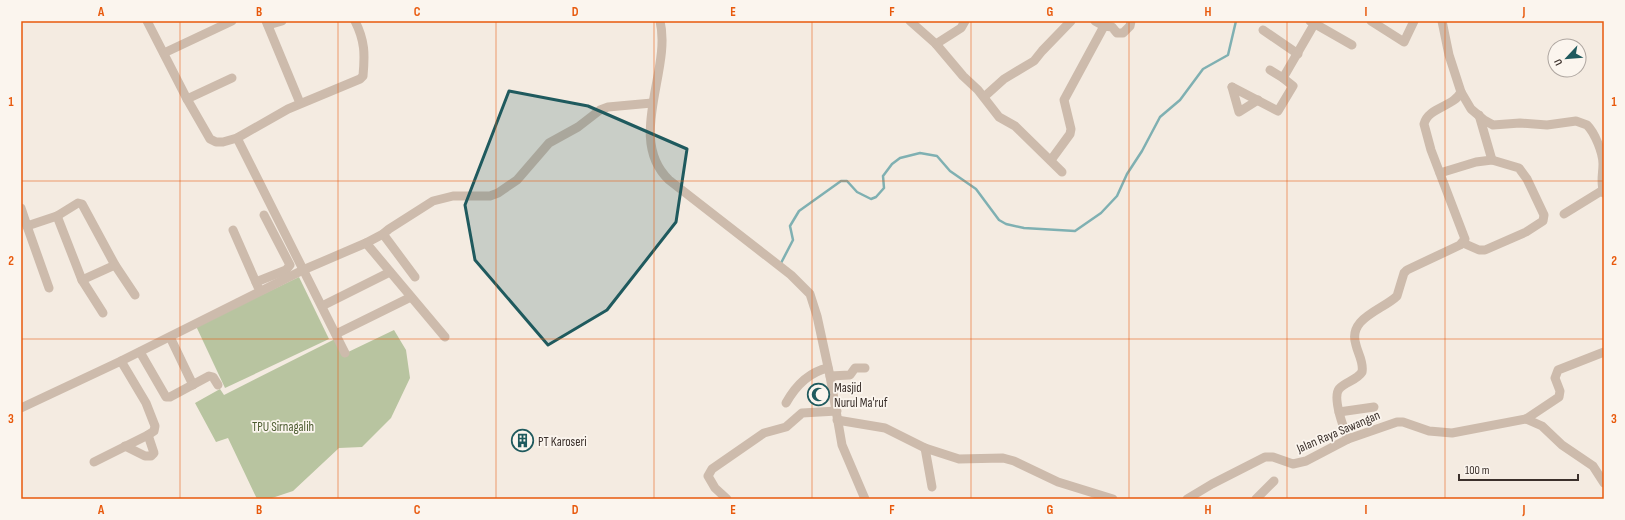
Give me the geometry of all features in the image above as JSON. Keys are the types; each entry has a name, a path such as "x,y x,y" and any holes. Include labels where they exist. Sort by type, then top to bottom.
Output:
{"street":[{"path":"147,21 187,99 213,141 223,142 237,138 300,103 354,82 363,76 365,55 363,39 355,21"},
{"path":"164,53 232,21"},
{"path":"282,21 267,23 300,103"},
{"path":"660,21 663,39 662,52 652,103 651,141 659,169 694,201 802,284 814,303 829,372 842,445 865,499"},
{"path":"910,21 936,44 984,97 999,117 1015,126 1062,172"},
{"path":"936,44 961,28 965,21"},
{"path":"984,97 1004,79 1037,59 1042,51 1071,21"},
{"path":"1095,21 1104,26 1112,27 1117,33 1123,33 1130,26 1131,21"},
{"path":"1371,21 1404,42 1414,21"},
{"path":"1442,21 1449,55 1461,92 1467,104 1479,116 1493,125 1502,126 1520,123 1547,125 1576,121 1587,125 1599,148 1603,162 1601,178 1603,191 1564,214"},
{"path":"1283,78 1298,54 1314,22 1352,45"},
{"path":"1051,160 1070,134 1071,129 1064,100 1065,96 1104,26"},
{"path":"1263,30 1298,54"},
{"path":"1258,100 1278,111 1293,86 1270,70"},
{"path":"187,99 232,78"},
{"path":"1348,439 1339,412 1337,400 1339,389 1360,375 1363,369 1354,333 1360,323 1378,308 1397,296 1404,273 1407,270 1463,243 1465,239 1427,138 1424,124 1425,120 1430,114 1456,98 1461,92"},
{"path":"21,408 140,352 303,270 366,243 383,234 389,228 434,201 453,196 490,196 498,193 516,180 549,143 578,127 600,110 608,107 652,103"},
{"path":"1479,116 1492,160"},
{"path":"237,138 345,354"},
{"path":"1440,173 1476,162 1492,160 1520,168 1527,179 1544,215 1543,221 1526,232 1485,250 1479,250 1463,243"},
{"path":"24,221 57,216 78,203 82,204 115,265 135,295"},
{"path":"21,208 24,221 49,288"},
{"path":"256,282 286,270 290,265 264,215"},
{"path":"57,216 82,280 103,313"},
{"path":"233,230 260,292"},
{"path":"383,234 415,277"},
{"path":"366,243 445,337"},
{"path":"82,280 115,265"},
{"path":"322,306 390,272"},
{"path":"336,334 411,297"},
{"path":"170,337 193,384"},
{"path":"140,352 166,397 170,397 210,376 213,377 218,385"},
{"path":"1526,419 1559,397 1560,391 1555,378 1558,370 1604,352"},
{"path":"94,462 148,435 154,431 156,426 121,361"},
{"path":"786,403 799,385 813,373 829,372 852,375 855,368 865,368"},
{"path":"1339,412 1374,407"},
{"path":"728,499 712,483 708,476 712,469 764,433 786,427 802,413 837,416 885,428 925,448 959,458 1009,460 1058,482 1113,499"},
{"path":"1526,419 1542,426 1562,445 1593,466 1604,483"},
{"name":"Jalan Raya Sawangan","path":"1192,498 1254,461 1270,456 1293,464 1306,461 1348,439 1397,422 1402,422 1429,431 1452,433 1526,419"},
{"path":"125,446 145,456 151,456 154,453 148,435"},
{"path":"925,448 932,487"},
{"path":"1256,499 1274,481"}],"highlighted area":[{"path":"509,91 588,106 687,149 676,222 607,310 548,345 475,260 465,205"}],"green space":[{"path":"299,277 329,339 225,388 196,326"},
{"name":"TPU Sirnagalih","path":"394,330 406,350 410,378 391,418 362,447 339,448 293,491 269,499 257,499 228,438 216,442 195,403 220,389 224,395 337,338 344,354"}],"waterway":[{"path":"780,265 793,240 790,226 799,211 841,181 847,181 857,192 871,199 876,197 884,188 883,176 892,164 900,158 920,153 937,156 950,171 976,189 999,220 1006,224 1024,228 1075,231 1101,213 1117,196 1127,174 1142,151 1160,117 1180,100 1203,69 1228,55 1236,21"}],"place":[{"name":"Masjid Nurul Ma'ruf","path":"818,394"},
{"name":"PT Karoseri","path":"523,441"}]}
